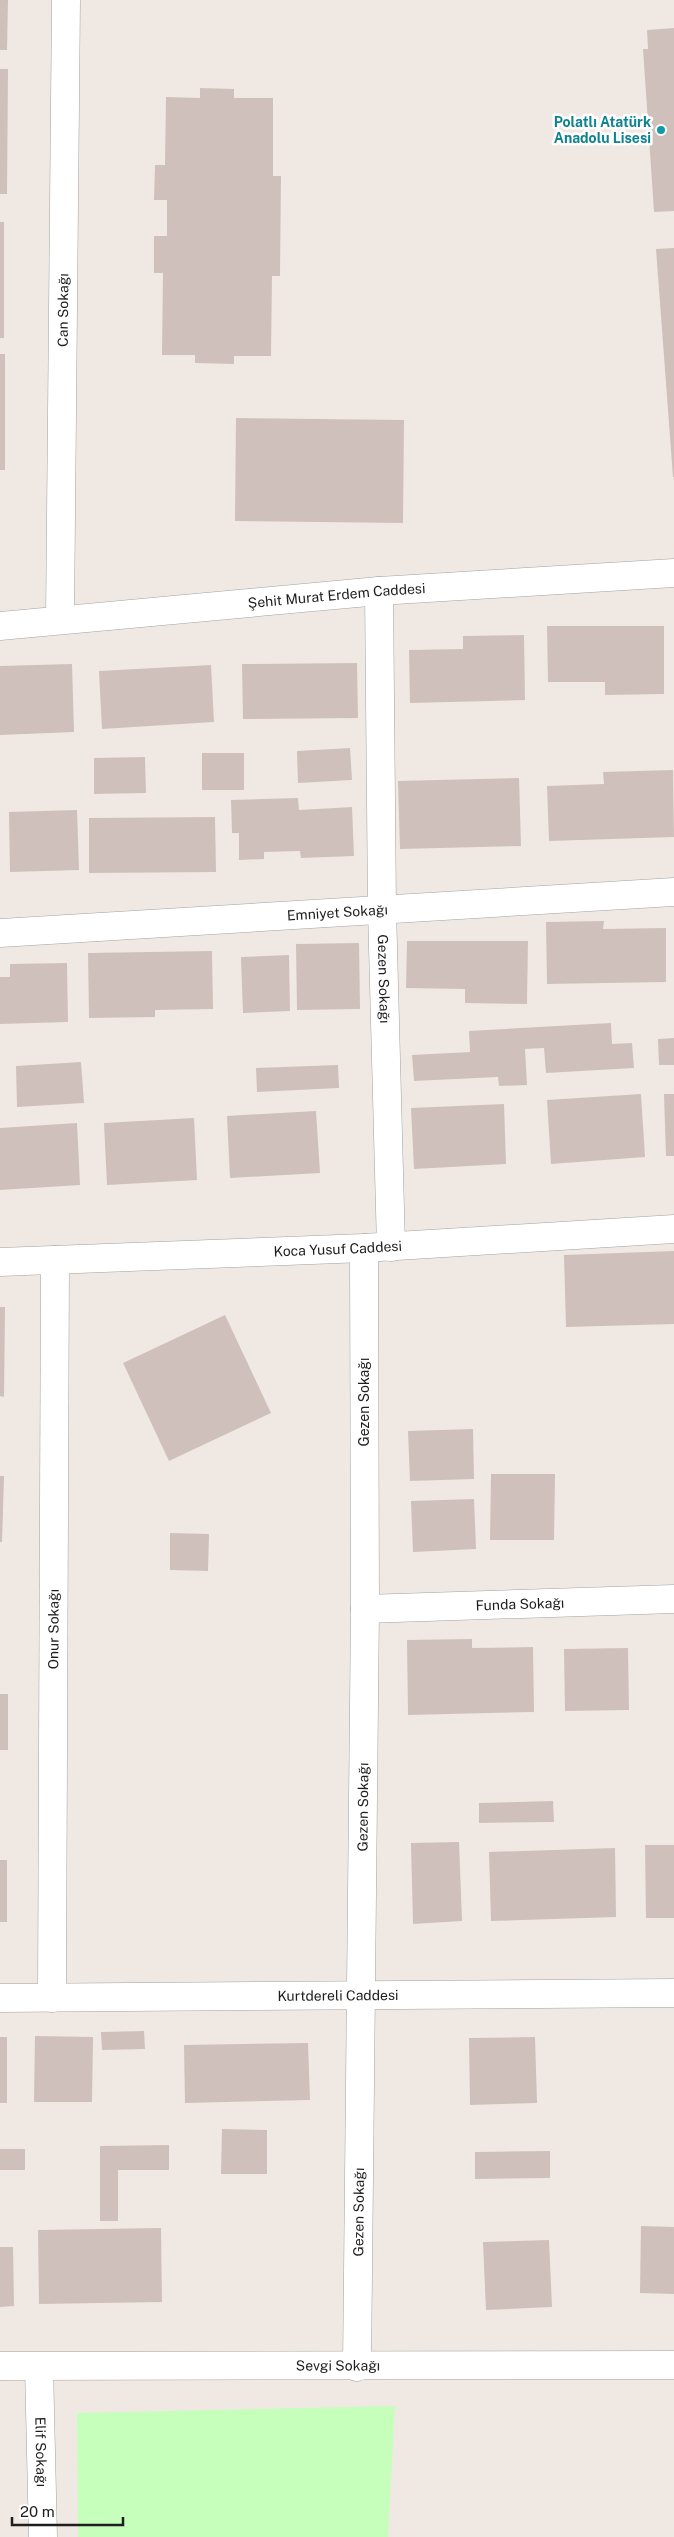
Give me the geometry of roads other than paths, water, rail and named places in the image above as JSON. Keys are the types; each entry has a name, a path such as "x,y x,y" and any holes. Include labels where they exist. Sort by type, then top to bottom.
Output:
{"street":[{"name":"Can Sokağı","path":"60,620 66,0"},
{"name":"Şehit Murat Erdem Caddesi","path":"0,626 379,591 674,573"},
{"name":"Gezen Sokağı","path":"379,591 382,909 391,1247"},
{"name":"Emniyet Sokağı","path":"0,933 674,892"},
{"name":"Koca Yusuf Caddesi","path":"0,1262 391,1247 674,1229"},
{"name":"Gezen Sokağı","path":"357,2367 365,1609 364,1248"},
{"name":"Onur Sokağı","path":"52,1998 55,1260"},
{"name":"Funda Sokağı","path":"365,1609 674,1599"},
{"name":"Kurtdereli Caddesi","path":"0,1998 674,1993"},
{"name":"Sevgi Sokağı","path":"0,2366 39,2368 674,2365"},
{"name":"Elif Sokağı","path":"39,2368 43,2537"}],"place":[{"name":"Polatlı Atatürk Anadolu Lisesi","path":"661,130"}]}
